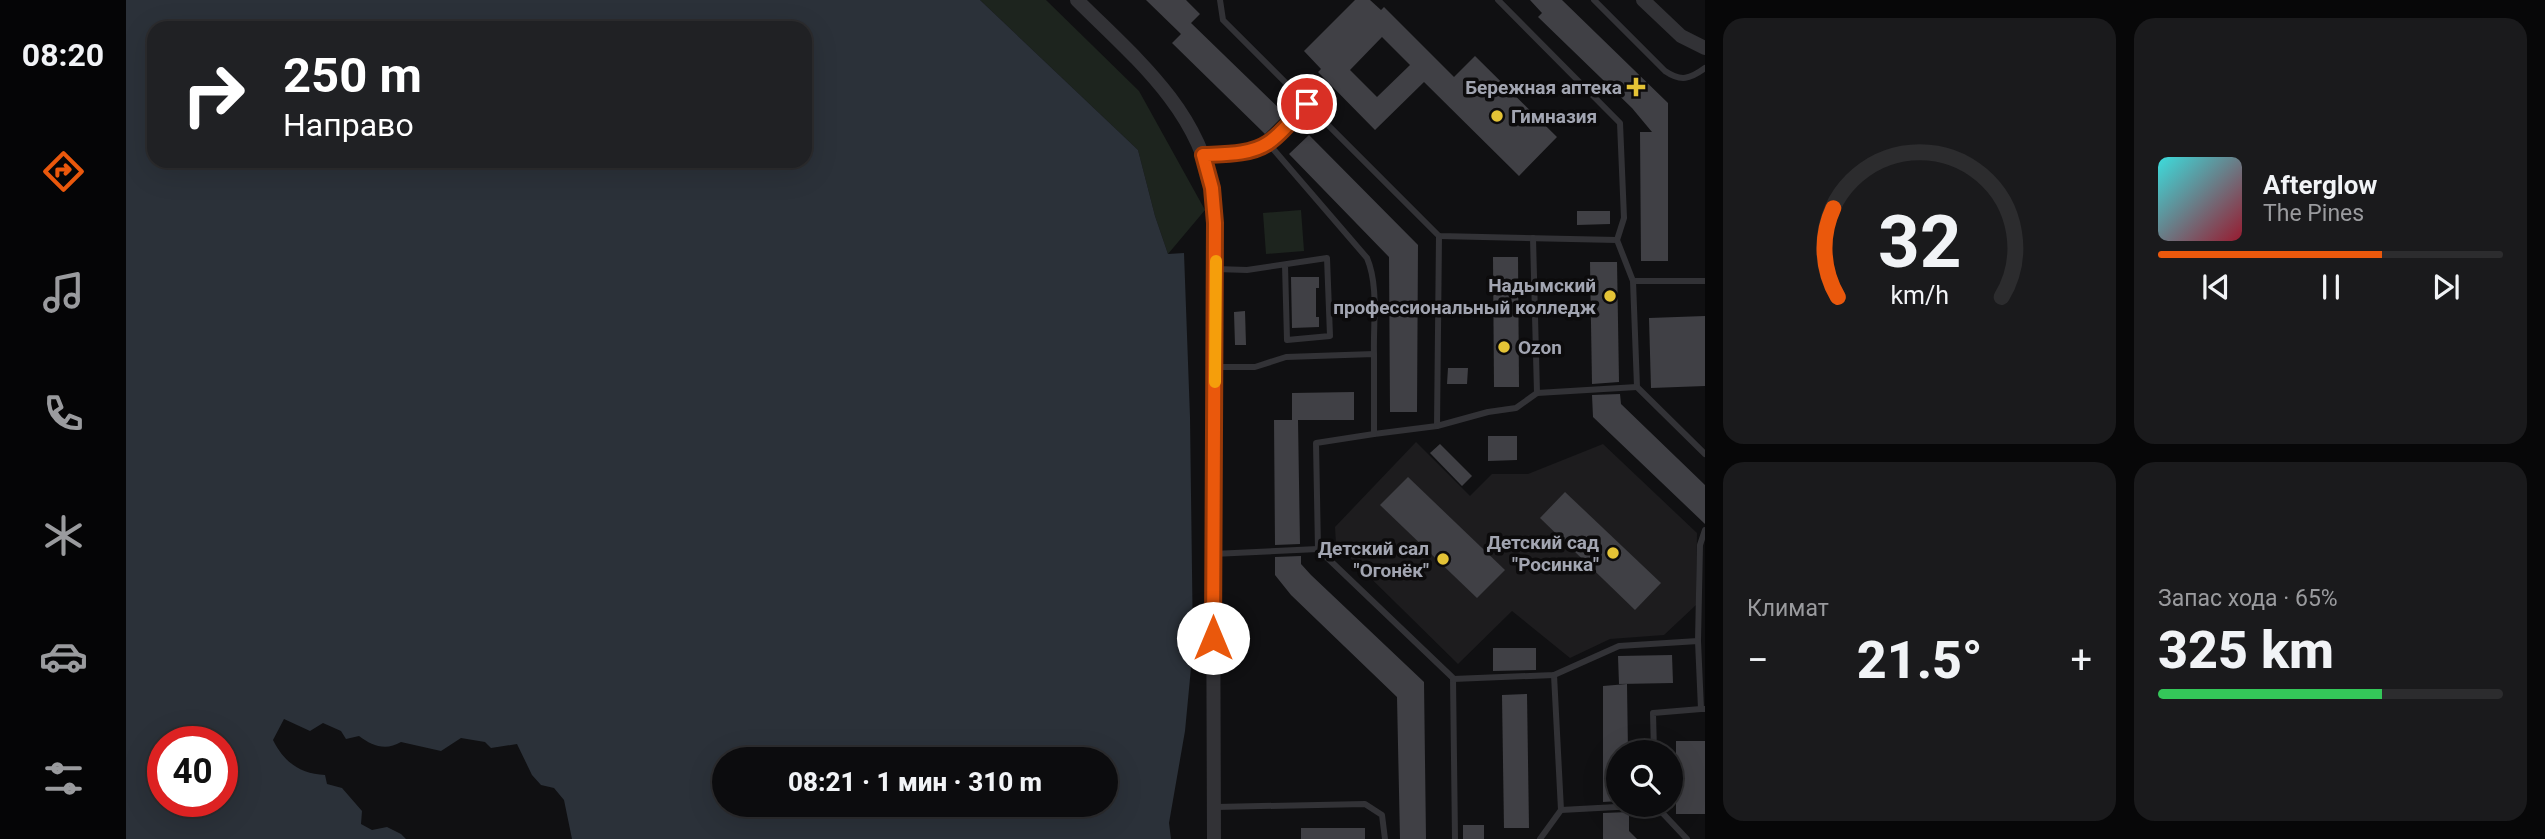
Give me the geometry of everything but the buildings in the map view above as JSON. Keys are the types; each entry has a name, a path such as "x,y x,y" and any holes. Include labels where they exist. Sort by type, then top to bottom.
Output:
{"street":[{"path":"1077,0 1134,57 1179,108 1203,155 1212,188 1216,269 1214,839"},
{"path":"1643,0 1681,36 1705,48"}],"lane":[{"path":"1220,0 1223,20 1439,236 1617,240"},
{"path":"1498,0 1620,123 1624,218 1617,240 1633,281 1637,387 1705,454"},
{"path":"1594,0 1665,71 1676,78 1688,78 1705,68"},
{"path":"1203,155 1236,153 1268,143 1307,104"},
{"path":"1268,143 1367,258 1371,268 1374,434"},
{"path":"1437,426 1439,236"},
{"path":"1533,238 1537,393"},
{"path":"1216,269 1247,270 1327,258 1330,336 1287,340 1285,265"},
{"path":"1633,281 1705,281"},
{"path":"1215,367 1255,367 1286,357 1374,354"},
{"path":"1455,839 1453,679 1318,549 1316,443 1437,426 1488,412 1516,408 1537,393 1637,387"},
{"path":"1654,740 1653,713 1703,709 1699,641 1700,545 1705,530"},
{"path":"1213,554 1260,554 1318,549"},
{"path":"1453,679 1554,675 1619,646 1699,641"},
{"path":"1540,839 1561,810 1554,675"},
{"path":"1214,807 1365,804 1382,814 1384,839"},
{"path":"1561,810 1606,808"},
{"path":"1666,817 1687,839"}],"shaded area":[{"path":"126,0 980,0 1138,150 1168,254 1184,253 1190,417 1193,647 1185,731 1169,823 1171,839 572,839 564,800 554,788 541,785 532,775 517,744 491,748 485,742 461,738 441,751 401,742 385,747 374,745 359,736 346,739 341,731 323,723 310,731 284,719 273,740 282,755 300,769 325,775 327,784 342,788 362,811 361,824 372,830 387,827 406,839 126,839"},
{"path":"980,0 1046,0 1139,91 1205,210 1168,254 1138,150"},
{"path":"1301,210 1304,251 1266,254 1263,213"},
{"path":"1416,442 1470,496 1492,474 1528,474 1603,444 1697,533 1696,605 1664,635 1610,639 1570,658 1512,611 1458,664 1336,544 1335,527"}],"slow traffic":[{"path":"1215,382 1216,261"}],"place":[{"name":"Бережная аптека","path":"1636,87"},
{"name":"Гимназия","path":"1497,116"},
{"name":"Надымский профессиональный колледж","path":"1610,296"},
{"name":"Ozon","path":"1504,347"},
{"name":"Детский сад \"Росинка\"","path":"1613,553"},
{"name":"Детский сал \"Огонёк\"","path":"1443,559"}],"route":[{"path":"1213,638 1216,269 1212,188 1203,155 1236,153 1268,143 1307,104"}]}
